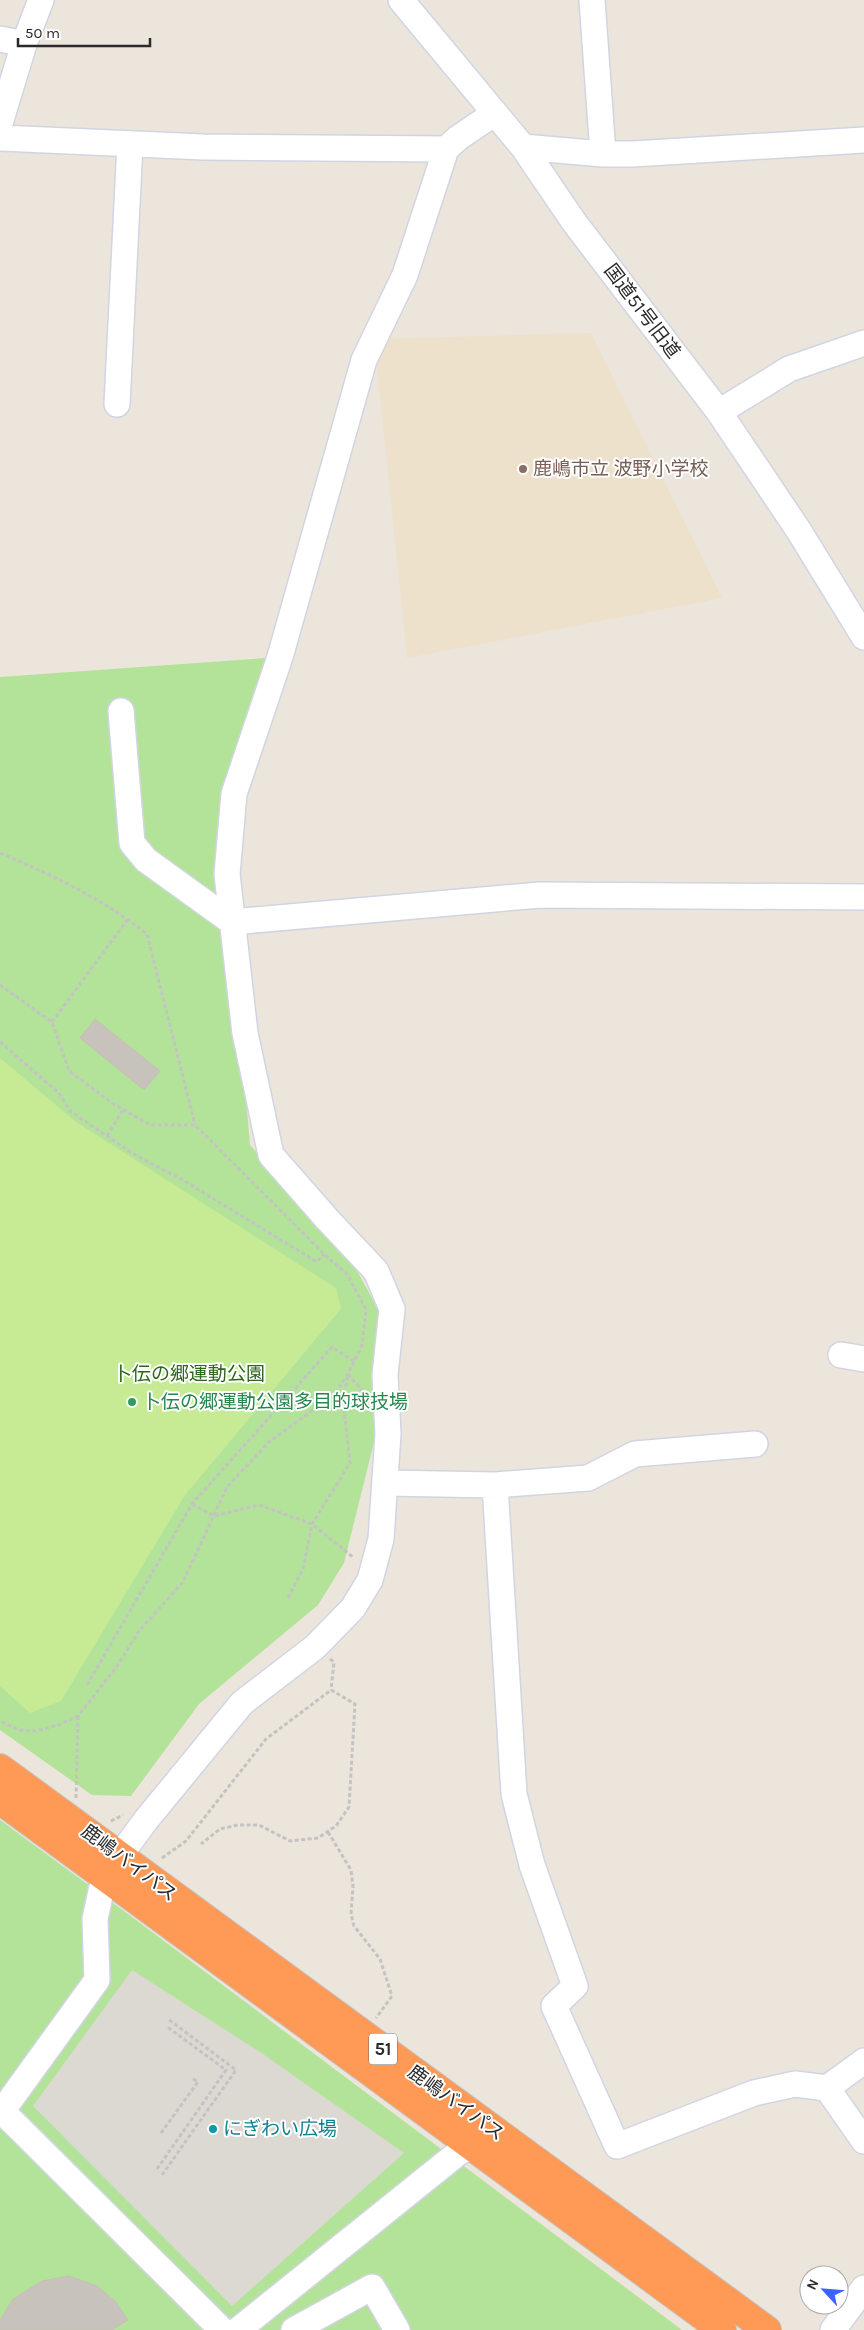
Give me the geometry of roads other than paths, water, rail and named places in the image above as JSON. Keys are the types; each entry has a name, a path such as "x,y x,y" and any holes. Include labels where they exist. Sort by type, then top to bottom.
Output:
{"highway":[{"name":"鹿嶋バイパス","path":"0,1768 112,1866 470,2147 722,2330"},
{"name":"鹿嶋バイパス","path":"0,1800 112,1866 767,2330"}],"street":[{"path":"0,123 12,41 41,0"},
{"name":"国道51号旧道","path":"401,0 523,147 574,222 719,412 799,531 864,637"},
{"path":"592,0 603,154"},
{"path":"222,2330 1,2112 97,1980 95,1919 112,1866 242,1703 315,1647 353,1608 370,1580 381,1539 388,1434 385,1375 392,1309 376,1271 271,1155 245,1033 227,874 234,794 280,657 364,360 405,275 446,149 458,138 495,114"},
{"path":"0,138 203,147 446,149"},
{"path":"523,147 603,154 864,140"},
{"path":"117,404 130,144"},
{"path":"719,412 788,369 864,343"},
{"path":"121,712 132,843 146,860 232,922 540,895 864,897"},
{"path":"386,1483 496,1485 588,1478 635,1454 754,1444"},
{"path":"496,1485 514,1794 532,1865 575,1986 554,2006 617,2146 754,2093 795,2084 827,2088 864,2061"},
{"path":"827,2088 864,2141"},
{"path":"238,2330 458,2153 470,2147"},
{"path":"294,2330 372,2287 397,2330"},
{"path":"833,2330 864,2288"}],"place":[{"name":"鹿嶋市立 波野小学校","path":"523,469"},
{"name":"卜伝の郷運動公園多目的球技場","path":"132,1402"},
{"name":"にぎわい広場","path":"213,2129"}],"park label":[{"name":"卜伝の郷運動公園","path":"189,1374"}]}
